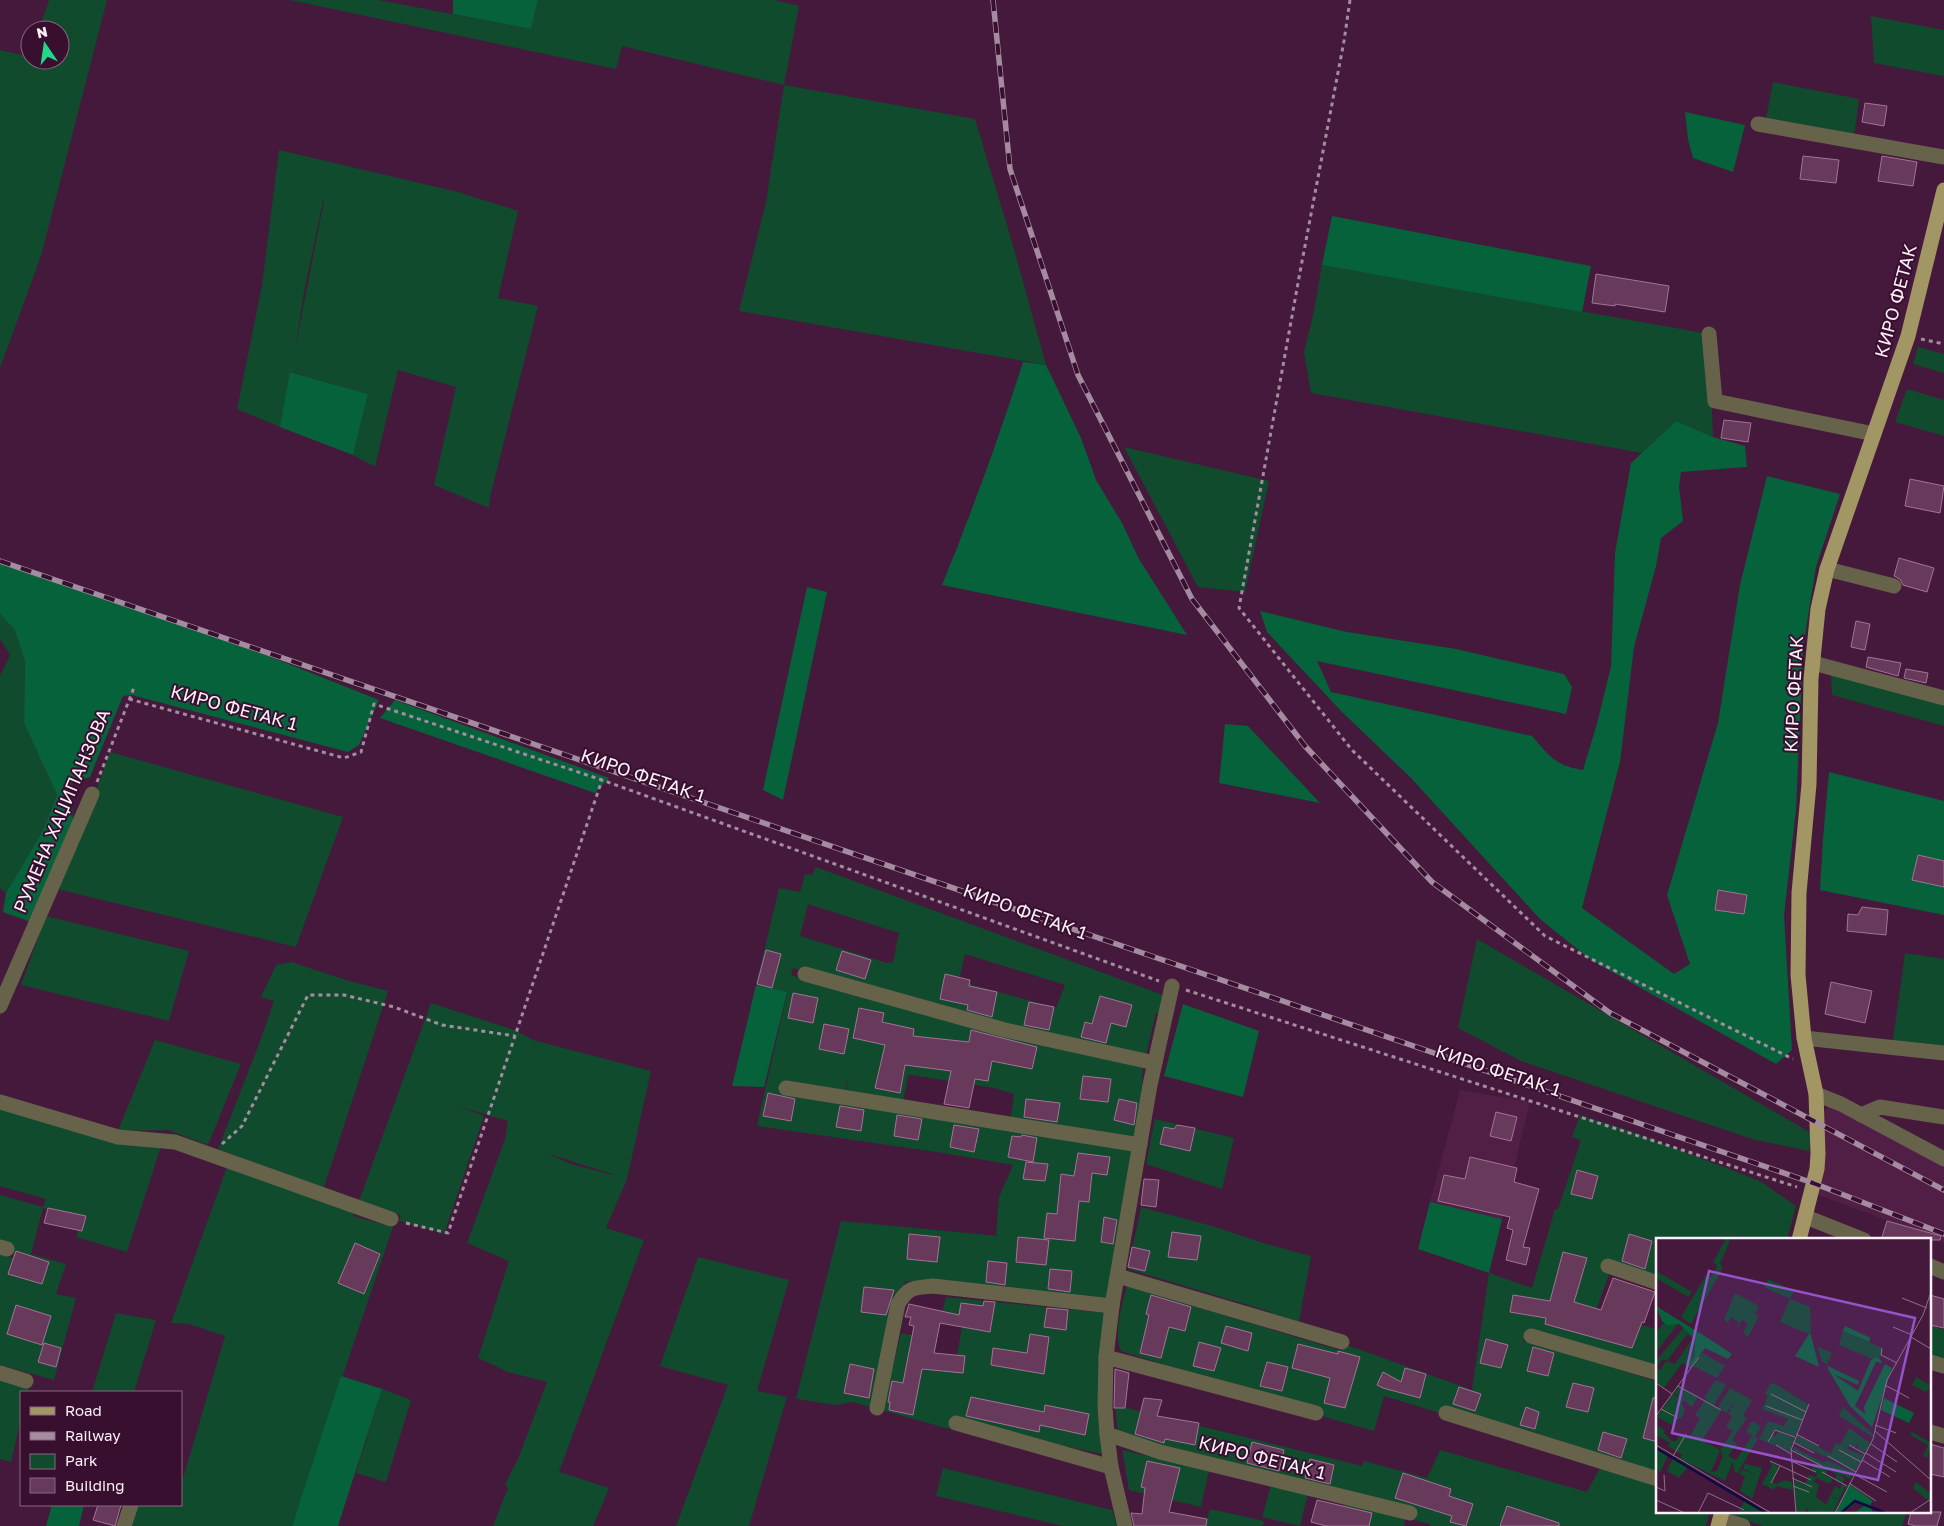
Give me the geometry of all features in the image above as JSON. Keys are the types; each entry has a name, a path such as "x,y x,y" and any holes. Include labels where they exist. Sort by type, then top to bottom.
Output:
{"main road":[{"name":"КИРО ФЕТАК","path":"1800,1238 1817,1169 1816,1094 1804,1038 1798,975 1799,902 1809,784 1813,663 1818,609 1827,568 1908,336 1944,190"}],"street":[{"path":"1758,124 1944,157"},
{"path":"1709,334 1715,401 1874,434"},
{"path":"1827,568 1894,586"},
{"path":"1813,663 1944,698"},
{"name":"РУМЕНА ХАЏИПАНЗОВА","path":"0,1006 92,794"},
{"path":"805,974 1005,1030 1156,1063"},
{"path":"1125,1526 1111,1468 1107,1434 1105,1407 1106,1357 1112,1306 1140,1145 1172,986"},
{"path":"1804,1038 1944,1053"},
{"path":"786,1088 1140,1145"},
{"path":"1816,1094 1841,1104 1944,1159"},
{"path":"0,1102 118,1137 175,1142 391,1220"},
{"path":"1816,1122 1828,1107 1841,1104"},
{"path":"1861,1115 1880,1107 1944,1117"},
{"path":"1806,1216 1859,1238"},
{"path":"1608,1266 1656,1282"},
{"path":"1932,1267 1944,1272"},
{"path":"1118,1276 1342,1342"},
{"path":"877,1408 898,1304 905,1292 915,1288 933,1286 1112,1306"},
{"path":"1531,1336 1656,1372"},
{"path":"1106,1357 1316,1413"},
{"path":"0,1373 26,1380"},
{"path":"1446,1414 1656,1478"},
{"path":"956,1423 1111,1468"},
{"name":"КИРО ФЕТАК 1","path":"1107,1434 1160,1452 1410,1513"},
{"path":"124,1526 131,1506"},
{"path":"1720,1519 1742,1526"}],"path":[{"path":"1350,0 1239,608 1352,750 1545,936 1810,1068"},
{"path":"1908,336 1944,344"},
{"name":"РУМЕНА ХАЏИПАНЗОВА","path":"92,794 135,685"},
{"name":"КИРО ФЕТАК 1","path":"129,699 344,758 361,752 374,704 602,780 1172,986 1812,1192"},
{"path":"391,1220 448,1234 602,780"},
{"path":"211,1154 242,1126 308,995 344,994 394,1007 442,1025 515,1036"}],"shaded area":[{"path":"1460,1090 1530,1102 1502,1219 1430,1202"},
{"path":"1841,1104 1944,1159 1944,1242 1811,1192 1823,1112 1828,1107"}],"green space":[{"path":"49,0 107,0 41,256 0,368 0,50 20,55 20,70 70,70 70,20 42,20"},
{"path":"290,0 378,0 531,29 538,0 774,0 799,6 784,85 622,46 616,69"},
{"path":"453,0 538,0 531,29 453,14"},
{"path":"1871,16 1944,30 1944,76 1874,63"},
{"path":"1773,82 1859,99 1854,136 1766,119"},
{"path":"784,85 975,119 1046,365 739,311 766,202"},
{"path":"1685,112 1745,125 1733,172 1693,158 1688,139"},
{"path":"279,150 458,192 518,211 498,298 538,306 490,497 489,508 434,485 456,387 398,370 375,467 353,455 368,394 291,372 280,427 237,409 262,285","holes":["324,201 295,349 304,292"]},
{"path":"1332,216 1591,266 1582,312 1322,265"},
{"path":"1322,265 1709,334 1713,437 1676,421 1642,453 1311,393 1304,352 1313,316"},
{"path":"1918,347 1944,354 1944,373 1913,364"},
{"path":"1023,362 1046,365 1081,438 1096,480 1122,523 1139,559 1187,635 942,585 985,474"},
{"path":"290,372 368,394 353,455 280,427"},
{"path":"1907,389 1944,400 1944,436 1895,422"},
{"path":"1676,421 1713,437 1745,446 1747,467 1681,472 1679,487 1683,521 1661,538 1656,566 1634,647 1620,762 1582,908 1674,974 1690,964 1667,895 1718,723 1740,585 1767,476 1840,494 1816,567 1803,648 1796,810 1784,915 1792,1050 1776,1064 1591,960 1540,919 1411,778 1341,711 1267,632 1260,611 1347,632 1456,649 1564,674 1572,687 1566,714 1317,661 1331,692 1532,736 1559,763 1583,770 1611,666 1615,553 1631,463"},
{"path":"1124,447 1269,481 1245,592 1198,587"},
{"path":"0,562 163,614 379,700 359,745 348,752 132,695 123,696 90,777 71,783 73,823 31,922 3,912 6,893 42,832 57,795 24,723 25,661 14,629 0,614"},
{"path":"807,587 827,592 783,800 763,790"},
{"path":"0,614 14,629 25,661 24,723 57,795 42,832 6,893 0,888 0,676 10,655 0,639"},
{"path":"1831,673 1944,705 1944,726 1832,695"},
{"path":"395,700 609,778 595,793 380,718"},
{"path":"1225,724 1248,726 1320,803 1219,783"},
{"path":"110,752 343,817 296,947 57,889 85,822"},
{"path":"1829,772 1944,801 1944,915 1820,890"},
{"path":"816,867 1171,998 1166,1015 1156,1013 1145,1059 793,968 791,975 1143,1068 1140,1115 1136,1138 1010,1122 1014,1094 994,1088 911,1075 908,1075 903,1103 846,1094 848,1076 843,1102 1134,1150 1109,1304 905,1281 882,1371 893,1367 901,1333 937,1340 935,1353 957,1356 962,1326 940,1322 946,1297 1107,1313 1103,1454 1055,1444 953,1430 853,1402 836,1405 796,1399 841,1221 999,1236 996,1235 999,1197 1013,1165 757,1126 787,993 756,985 779,888 800,892 805,874 812,875","holes":["808,904 899,933 893,962 887,963 800,936","965,954 1065,985 1056,1008 959,981"]},
{"path":"46,916 189,951 169,1021 21,985"},
{"path":"1477,939 1811,1133 1809,1151 1752,1139 1521,1061 1458,1028"},
{"path":"1905,953 1944,959 1944,1053 1892,1047"},
{"path":"291,962 349,981 388,991 323,1190 218,1149 274,1001 261,997 276,965"},
{"path":"756,985 787,992 764,1087 732,1086"},
{"path":"431,1003 517,1031 533,1040 651,1071 627,1179 606,1228 644,1240 559,1472 609,1488 593,1526 493,1526 508,1488 505,1484 518,1459 547,1382 508,1372 478,1358 509,1261 467,1243 505,1139 508,1121 457,1106 484,1116 444,1234 399,1221 401,1215 359,1201","holes":["546,1153 612,1174 571,1164"]},
{"path":"1183,1004 1259,1031 1243,1097 1164,1076"},
{"path":"155,1040 241,1064 208,1145 168,1130 118,1131"},
{"path":"0,1106 161,1146 127,1252 76,1237 83,1218 43,1208 31,1254 66,1264 56,1294 76,1298 54,1380 0,1365 0,1254 13,1258 14,1250 0,1245 0,1195 43,1207 46,1199 0,1186"},
{"path":"1580,1115 1630,1131 1760,1181 1796,1206 1788,1238 1656,1238 1656,1277 1603,1261 1602,1264 1611,1269 1596,1310 1656,1329 1656,1373 1525,1334 1523,1342 1531,1341 1656,1381 1656,1472 1514,1426 1444,1411 1443,1414 1384,1396 1374,1431 1121,1351 1118,1328 1127,1286 1342,1351 1344,1344 1472,1390 1489,1273 1532,1288 1555,1209 1558,1209 1581,1140 1572,1137"},
{"path":"1155,1119 1234,1138 1222,1189 1146,1164"},
{"path":"228,1164 355,1209 353,1216 393,1227 292,1526 126,1526 132,1506 182,1506 182,1482 225,1336 189,1324 171,1323"},
{"path":"1430,1202 1502,1219 1489,1273 1418,1249"},
{"path":"1141,1207 1311,1256 1298,1327 1269,1320 1271,1312 1128,1269"},
{"path":"698,1257 789,1280 757,1391 787,1397 749,1526 676,1526 728,1385 660,1366"},
{"path":"116,1313 156,1320 134,1391 92,1391"},
{"path":"1932,1326 1944,1330 1944,1361 1932,1358"},
{"path":"0,1376 30,1384 28,1391 20,1391 20,1423 11,1462 0,1459"},
{"path":"341,1376 382,1389 338,1526 292,1526"},
{"path":"382,1389 411,1400 386,1482 356,1473"},
{"path":"1115,1405 1362,1466 1364,1461 1427,1478 1440,1450 1587,1492 1602,1464 1656,1480 1656,1514 1709,1514 1706,1526 1430,1526 1430,1524 1405,1518 1404,1526 1338,1526 1344,1502 1118,1434"},
{"path":"1122,1450 1209,1470 1201,1507 1129,1490"},
{"path":"943,1468 1112,1510 1117,1526 1063,1526 936,1496"},
{"path":"1271,1485 1308,1493 1300,1526 1262,1517"},
{"path":"52,1506 84,1506 79,1526 46,1526"},
{"path":"1210,1509 1260,1520 1264,1522 1263,1526 1205,1526"},
{"path":"1729,1514 1906,1514 1902,1526 1763,1526"}],"building":[{"path":"1865,103 1887,106 1884,126 1862,122"},
{"path":"1803,156 1839,160 1836,183 1800,179"},
{"path":"1882,156 1917,162 1913,186 1878,181"},
{"path":"1596,274 1669,286 1665,312 1615,304 1615,306 1592,303"},
{"path":"1724,420 1751,423 1748,442 1721,438"},
{"path":"1910,479 1944,486 1940,513 1905,506"},
{"path":"1899,558 1934,568 1927,592 1903,585 1900,579 1894,576"},
{"path":"1856,621 1870,624 1865,650 1851,647"},
{"path":"1868,657 1901,663 1898,676 1866,667"},
{"path":"1906,669 1928,673 1926,683 1904,678"},
{"path":"1918,855 1944,861 1944,887 1912,880"},
{"path":"1718,890 1747,895 1744,914 1715,910"},
{"path":"1862,907 1888,910 1886,935 1847,931 1848,914 1858,915"},
{"path":"766,950 781,954 772,988 757,984"},
{"path":"842,951 871,960 865,979 836,970"},
{"path":"945,974 970,980 969,986 997,992 992,1017 967,1010 968,1005 940,999"},
{"path":"1831,982 1872,991 1865,1023 1825,1014"},
{"path":"793,993 818,998 813,1023 788,1018"},
{"path":"1100,996 1132,1005 1126,1027 1111,1023 1106,1043 1081,1037 1085,1022 1092,1024"},
{"path":"1029,1002 1054,1007 1049,1030 1024,1025"},
{"path":"859,1008 884,1013 882,1022 914,1029 913,1036 969,1042 971,1030 1037,1047 1032,1069 992,1061 988,1081 975,1079 969,1108 944,1104 951,1071 905,1065 900,1093 875,1088 885,1045 853,1038"},
{"path":"824,1024 849,1029 844,1054 819,1049"},
{"path":"1083,1076 1111,1079 1108,1102 1080,1099"},
{"path":"768,1093 795,1099 791,1121 763,1116"},
{"path":"1026,1099 1060,1103 1057,1122 1024,1117"},
{"path":"1119,1099 1137,1103 1134,1125 1114,1120"},
{"path":"840,1106 864,1110 861,1131 836,1127"},
{"path":"1496,1112 1517,1117 1511,1141 1490,1136"},
{"path":"897,1115 922,1119 918,1140 894,1136"},
{"path":"954,1125 979,1129 974,1152 950,1147"},
{"path":"1177,1125 1195,1128 1190,1151 1160,1144 1164,1127 1174,1129"},
{"path":"1022,1135 1037,1138 1033,1162 1008,1157 1012,1136 1021,1137"},
{"path":"1078,1153 1110,1157 1107,1175 1092,1173 1089,1202 1079,1201 1075,1241 1044,1238 1047,1213 1057,1214 1061,1174 1074,1176"},
{"path":"1470,1157 1517,1168 1514,1182 1539,1189 1523,1247 1530,1248 1526,1265 1506,1260 1513,1230 1507,1228 1510,1217 1438,1201 1444,1175 1465,1179"},
{"path":"1026,1162 1048,1164 1045,1181 1023,1179"},
{"path":"1577,1170 1598,1176 1592,1199 1571,1194"},
{"path":"1144,1179 1159,1180 1156,1207 1141,1205"},
{"path":"48,1208 86,1216 82,1231 44,1223"},
{"path":"1104,1217 1117,1220 1113,1244 1101,1242"},
{"path":"1887,1221 1941,1236 1940,1240 1932,1240 1932,1238 1882,1238"},
{"path":"1172,1232 1201,1236 1197,1260 1168,1257"},
{"path":"909,1234 940,1237 937,1262 907,1259"},
{"path":"1629,1234 1652,1241 1645,1269 1622,1261"},
{"path":"1018,1237 1049,1240 1046,1265 1016,1262"},
{"path":"355,1243 380,1254 364,1294 338,1283"},
{"path":"1132,1247 1150,1251 1145,1271 1128,1267"},
{"path":"16,1251 49,1262 42,1284 8,1274"},
{"path":"1563,1252 1587,1258 1574,1302 1601,1310 1613,1278 1655,1292 1644,1323 1642,1322 1632,1348 1545,1324 1546,1318 1510,1312 1513,1295 1550,1301"},
{"path":"988,1261 1007,1263 1005,1285 986,1282"},
{"path":"1050,1269 1072,1271 1070,1292 1048,1289"},
{"path":"864,1287 894,1290 886,1315 861,1312"},
{"path":"1151,1295 1191,1307 1185,1331 1169,1327 1161,1358 1140,1353 1149,1315 1146,1314"},
{"path":"1932,1296 1944,1299 1944,1328 1932,1325"},
{"path":"984,1301 995,1302 990,1332 940,1323 934,1353 965,1356 963,1373 922,1369 913,1415 889,1410 890,1402 888,1402 892,1381 903,1383 914,1326 909,1325 911,1317 905,1317 909,1304 959,1315 961,1303 983,1306"},
{"path":"16,1305 51,1316 42,1345 7,1334"},
{"path":"1047,1308 1068,1310 1066,1330 1044,1327"},
{"path":"1226,1326 1252,1333 1248,1351 1221,1343"},
{"path":"1030,1334 1049,1337 1044,1374 991,1365 993,1348 1027,1353"},
{"path":"1486,1339 1508,1345 1501,1368 1480,1363"},
{"path":"1199,1342 1221,1348 1214,1371 1193,1366"},
{"path":"44,1343 61,1348 56,1367 38,1362"},
{"path":"1298,1344 1338,1354 1338,1351 1360,1357 1345,1408 1324,1403 1330,1378 1292,1368"},
{"path":"1533,1347 1554,1353 1548,1376 1527,1371"},
{"path":"1267,1362 1288,1367 1282,1391 1260,1386"},
{"path":"850,1364 874,1369 869,1398 844,1393"},
{"path":"1405,1368 1426,1374 1420,1398 1377,1385 1383,1372 1401,1382"},
{"path":"1115,1369 1129,1373 1125,1408 1114,1408"},
{"path":"1573,1383 1594,1388 1588,1412 1566,1407"},
{"path":"1459,1387 1481,1394 1475,1411 1453,1404"},
{"path":"971,1397 1044,1412 1045,1405 1089,1414 1085,1435 1040,1425 1039,1432 966,1416"},
{"path":"1144,1398 1162,1400 1157,1416 1199,1423 1195,1445 1165,1439 1164,1443 1135,1434"},
{"path":"1653,1398 1656,1398 1656,1441 1643,1438"},
{"path":"1526,1407 1539,1412 1535,1429 1520,1425"},
{"path":"1603,1432 1627,1439 1621,1458 1598,1450"},
{"path":"1252,1442 1284,1450 1279,1471 1247,1463"},
{"path":"1932,1445 1944,1448 1944,1477 1932,1474"},
{"path":"1310,1459 1334,1465 1330,1484 1305,1478"},
{"path":"1147,1461 1180,1468 1169,1512 1207,1519 1206,1526 1134,1526 1131,1513 1142,1514 1145,1488 1141,1487"},
{"path":"1403,1473 1451,1489 1449,1496 1473,1504 1466,1526 1450,1522 1452,1516 1395,1498"},
{"path":"1317,1500 1372,1513 1369,1526 1326,1526 1311,1522"},
{"path":"98,1506 121,1506 115,1526 93,1520"},
{"path":"1507,1506 1559,1523 1559,1526 1500,1526"},
{"path":"1941,1512 1937,1526 1908,1524 1910,1514"}],"railway":[{"path":"993,0 1010,169 1078,375 1192,599 1305,746 1432,882 1610,1013 1944,1190"},
{"path":"0,561 1813,1183 1944,1234"}]}
